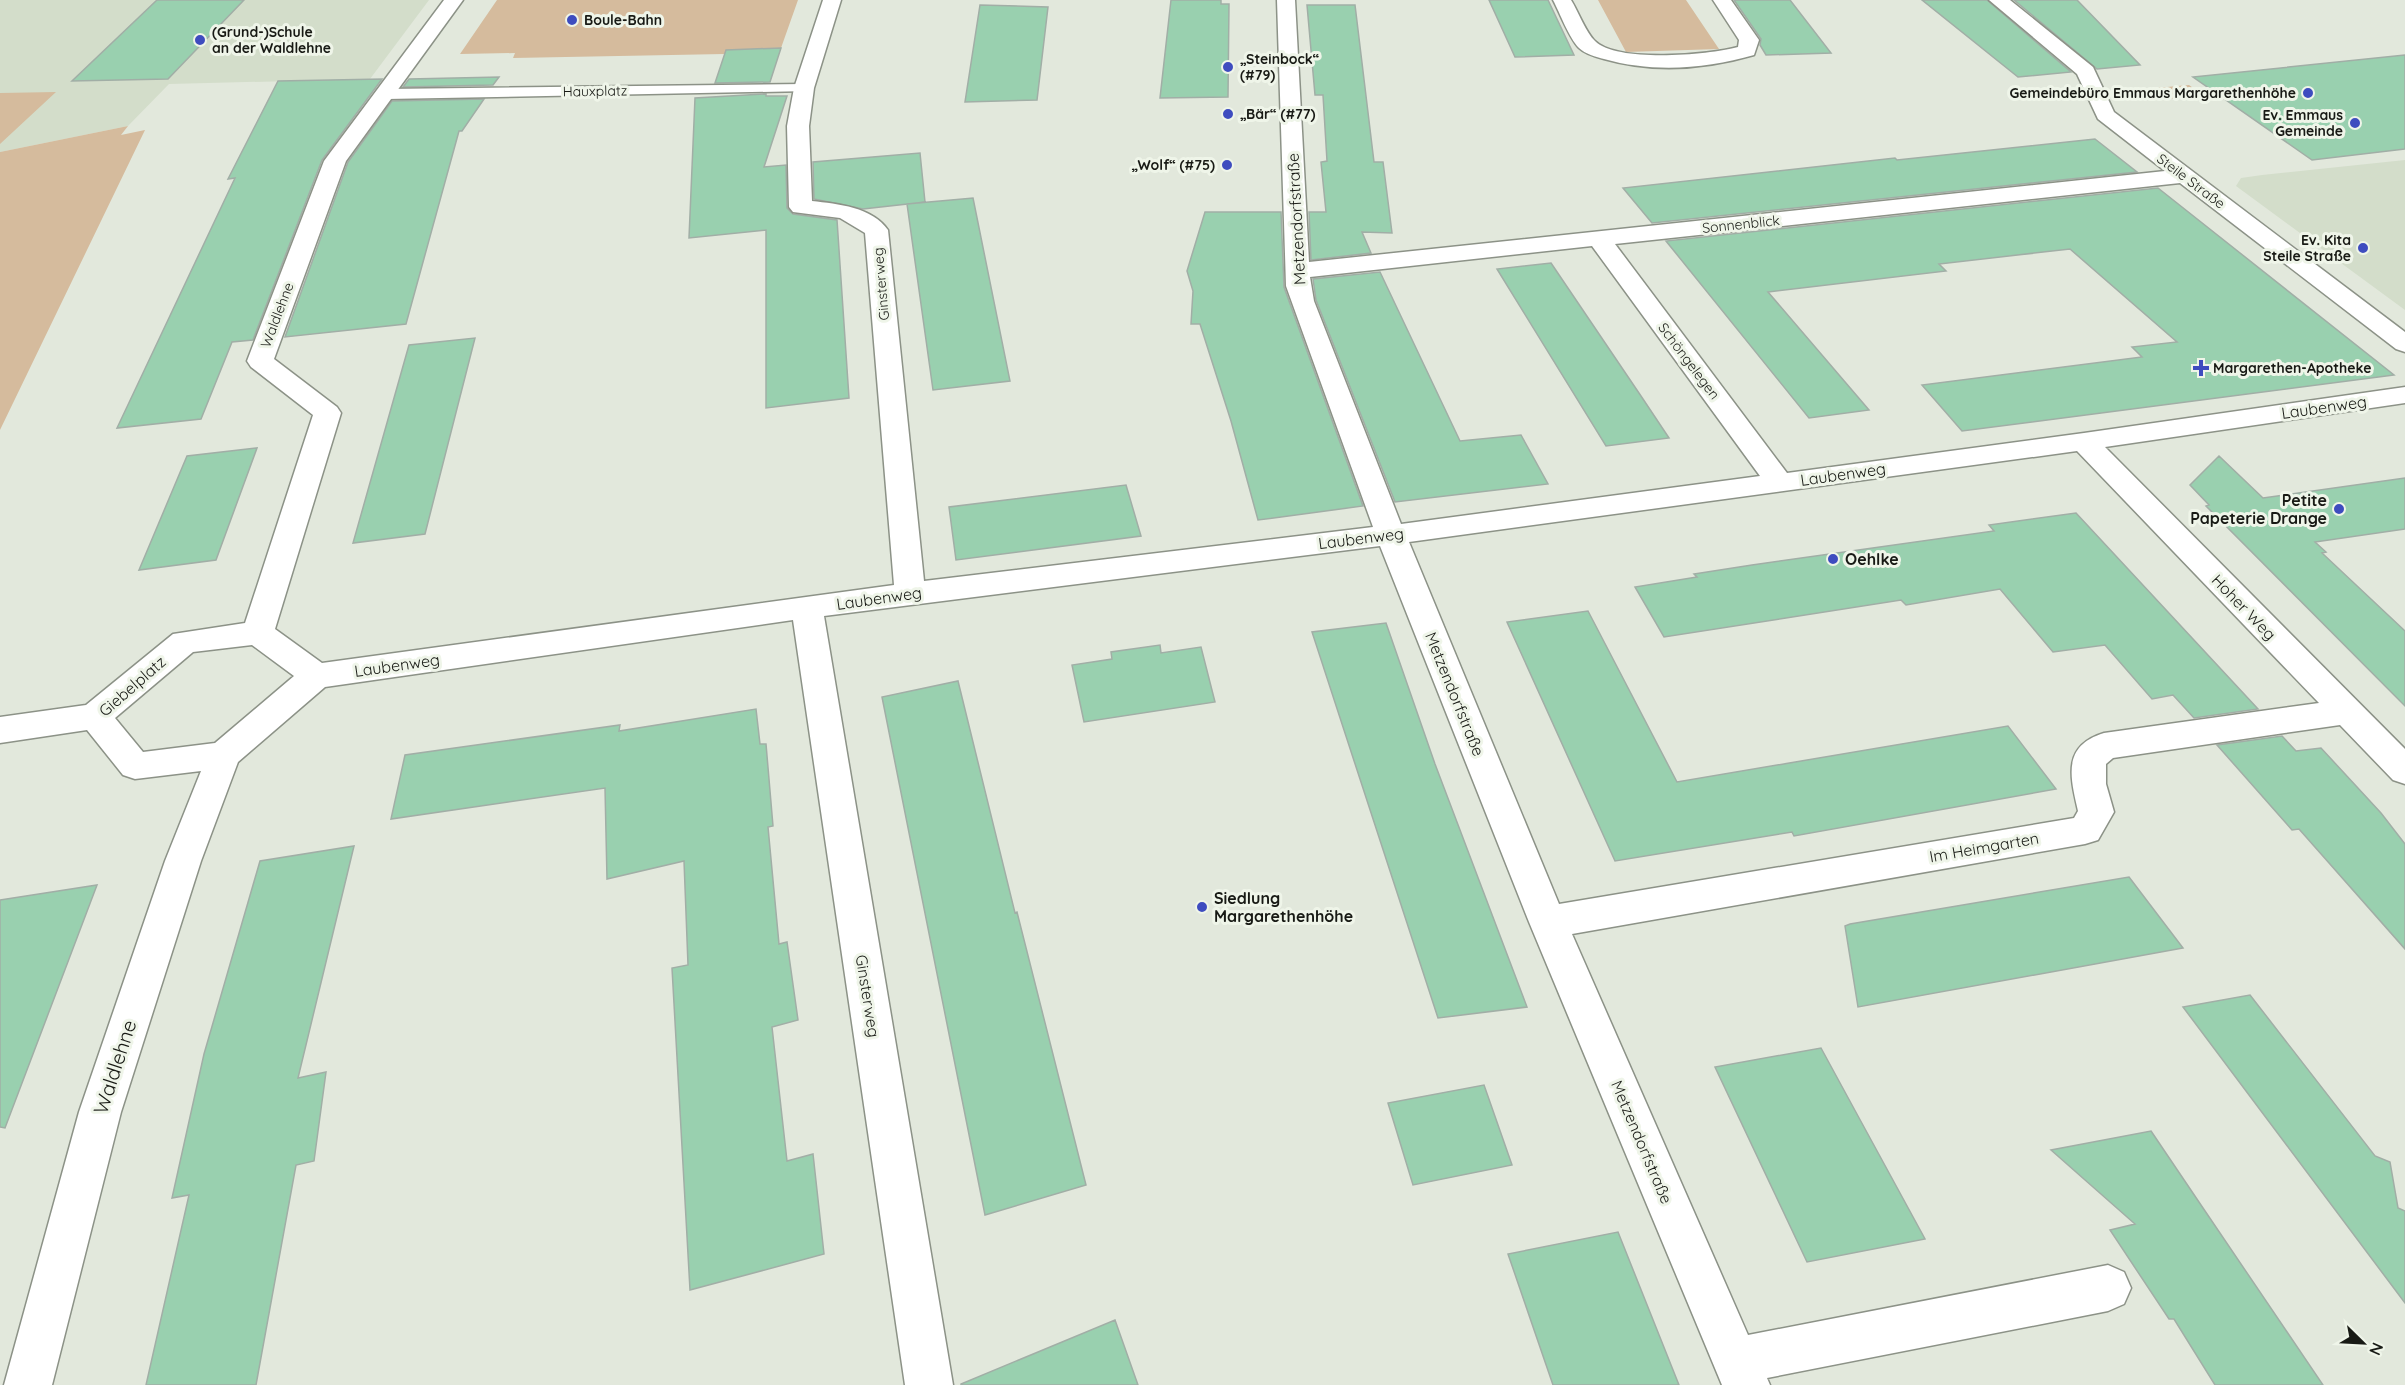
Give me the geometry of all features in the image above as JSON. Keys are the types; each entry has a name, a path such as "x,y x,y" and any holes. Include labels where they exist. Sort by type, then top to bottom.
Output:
{"street":[{"name":"Waldlehne","path":"258,633 327,413 260,361 335,161 454,0"},
{"name":"Ginsterweg","path":"832,0 804,88 798,126 801,207 846,212 876,230 910,593"},
{"name":"Metzendorfstraße","path":"1286,0 1297,271 1302,301 1391,535 1548,922 1741,1373 2108,1288"},
{"path":"1562,0 1587,45 1613,58 1646,60 1727,58 1747,51 1749,40 1722,0"},
{"name":"Steile Straße","path":"1998,0 2086,71 2105,115 2405,344"},
{"name":"Sonnenblick","path":"1297,271 2185,176"},
{"name":"Schöngelegen","path":"1599,239 1779,482"},
{"name":"Laubenweg","path":"316,676 910,593 1391,535 2084,442 2405,395"},
{"name":"Hoher Weg","path":"2084,442 2405,771"},
{"name":"Ginsterweg","path":"807,608 929,1385"},
{"path":"224,755 316,676 258,633"},
{"name":"Giebelplatz","path":"224,755 135,766 95,716 184,642 258,633"},
{"name":"Im Heimgarten","path":"1548,922 2085,830 2096,812 2089,784 2089,759 2104,746 2347,712"},
{"path":"0,730 95,716"},
{"name":"Waldlehne","path":"28,1385 100,1112 186,853 224,755"}],"lane":[{"name":"Hauxplatz","path":"386,94 804,88"}],"shaded area":[{"name":"(Grund-)Schule an der Waldlehne","path":"0,0 429,0 370,79 169,84 128,126 0,152"},
{"path":"497,0 798,0 781,48 728,50 724,54 513,58 515,53 460,54"},
{"path":"1598,0 1686,0 1719,49 1626,52"},
{"path":"2189,85 2204,96 2161,100 2145,89"},
{"path":"56,92 0,144 0,93"},
{"path":"128,126 121,135 145,130 0,430 0,152"},
{"name":"Ev. Kita Steile Straße","path":"2405,160 2405,310 2236,186 2241,178"}],"building":[{"path":"157,0 244,0 168,79 72,81"},
{"path":"1171,0 1221,0 1221,4 1229,4 1228,97 1160,98"},
{"path":"1489,0 1548,0 1574,55 1515,57"},
{"path":"1734,0 1790,0 1831,53 1766,55 1760,45 1761,39"},
{"path":"1922,0 1987,0 2071,72 2018,77"},
{"path":"2014,0 2077,0 2140,65 2097,69"},
{"path":"980,5 1048,7 1037,100 965,102"},
{"path":"1307,5 1355,5 1374,162 1383,162 1392,233 1362,232 1371,253 1311,260 1309,212 1326,212 1321,162 1327,161 1323,95 1315,95"},
{"path":"781,48 770,82 715,83 726,50"},
{"path":"2405,55 2405,149 2312,160 2193,77"},
{"path":"499,77 493,85 403,87 409,79"},
{"path":"382,79 322,160 253,340 232,342 201,419 117,428 235,178 228,179 278,81"},
{"path":"766,94 766,96 787,96 764,167 786,165 787,208 793,214 837,220 849,398 766,408 766,230 689,238 695,98"},
{"path":"484,99 462,131 459,131 406,324 285,337 348,162 392,101"},
{"path":"2095,139 2137,172 1652,223 1623,188 1895,158 1897,160"},
{"path":"920,153 925,202 863,209 814,199 813,162"},
{"path":"2158,188 2394,375 1962,431 1922,385 2142,357 2132,347 2177,342 2070,249 1939,264 1946,271 1768,292 1869,410 1809,418 1666,241"},
{"path":"973,198 1010,381 933,390 907,204"},
{"path":"1205,212 1281,212 1284,287 1363,506 1258,520 1231,421 1200,324 1191,324 1193,291 1187,271"},
{"path":"1551,263 1669,438 1606,446 1497,269"},
{"path":"1380,272 1460,441 1521,435 1548,484 1395,502 1316,300 1313,279"},
{"path":"475,338 425,534 353,543 409,345"},
{"path":"257,448 216,560 139,570 187,456"},
{"path":"2219,456 2263,498 2405,478 2405,529 2315,542 2326,552 2322,553 2405,631 2405,706 2206,506 2209,505 2190,485"},
{"path":"1126,485 1141,536 956,560 949,507"},
{"path":"2076,513 2258,709 2194,718 2173,695 2152,699 2105,645 2053,652 2000,589 1906,605 1901,600 1664,637 1635,587 1697,577 1694,574 1994,531 1989,525"},
{"path":"1588,611 1677,782 2008,726 2056,789 1794,836 1792,832 1615,861 1507,622"},
{"path":"1386,623 1435,764 1527,1007 1438,1018 1312,632"},
{"path":"1160,645 1161,653 1201,647 1215,702 1084,722 1072,665 1112,659 1111,652"},
{"path":"958,681 1015,913 1017,912 1086,1185 985,1215 882,697"},
{"path":"756,709 760,744 766,744 773,826 768,827 779,944 787,942 798,1020 772,1027 787,1161 813,1154 824,1254 690,1290 672,968 688,965 684,861 607,879 605,788 391,819 405,755 620,725 619,731"},
{"path":"2282,736 2296,751 2321,748 2381,813 2405,844 2405,949 2299,829 2292,830 2217,745"},
{"path":"354,846 298,1078 326,1072 314,1161 296,1165 256,1385 146,1385 189,1195 172,1198 204,1054 260,861"},
{"path":"2129,877 2183,948 1858,1007 1845,926"},
{"path":"97,885 5,1128 0,1127 0,900"},
{"path":"2250,995 2375,1156 2390,1162 2398,1208 2405,1211 2405,1303 2183,1007"},
{"path":"1821,1048 1925,1239 1807,1262 1715,1067"},
{"path":"1484,1085 1512,1165 1413,1185 1388,1103"},
{"path":"2151,1131 2323,1385 2215,1385 2174,1319 2169,1319 2110,1230 2135,1224 2051,1150"},
{"path":"1618,1232 1679,1385 1553,1385 1508,1254"},
{"path":"1115,1320 1138,1385 961,1385 961,1384"}],"place":[{"name":"Boule-Bahn","path":"572,20"},
{"name":"(Grund-)Schule an der Waldlehne","path":"200,40"},
{"name":"„Steinbock“ (#79)","path":"1228,67"},
{"name":"Gemeindebüro Emmaus Margarethenhöhe","path":"2308,93"},
{"name":"„Bär“ (#77)","path":"1228,114"},
{"name":"Ev. Emmaus Gemeinde","path":"2355,123"},
{"name":"„Wolf“ (#75)","path":"1227,165"},
{"name":"Ev. Kita Steile Straße","path":"2363,248"},
{"name":"Margarethen-Apotheke","path":"2201,368"},
{"name":"Petite Papeterie Drange","path":"2339,509"},
{"name":"Oehlke","path":"1833,559"},
{"name":"Siedlung Margarethenhöhe","path":"1202,907"}]}
